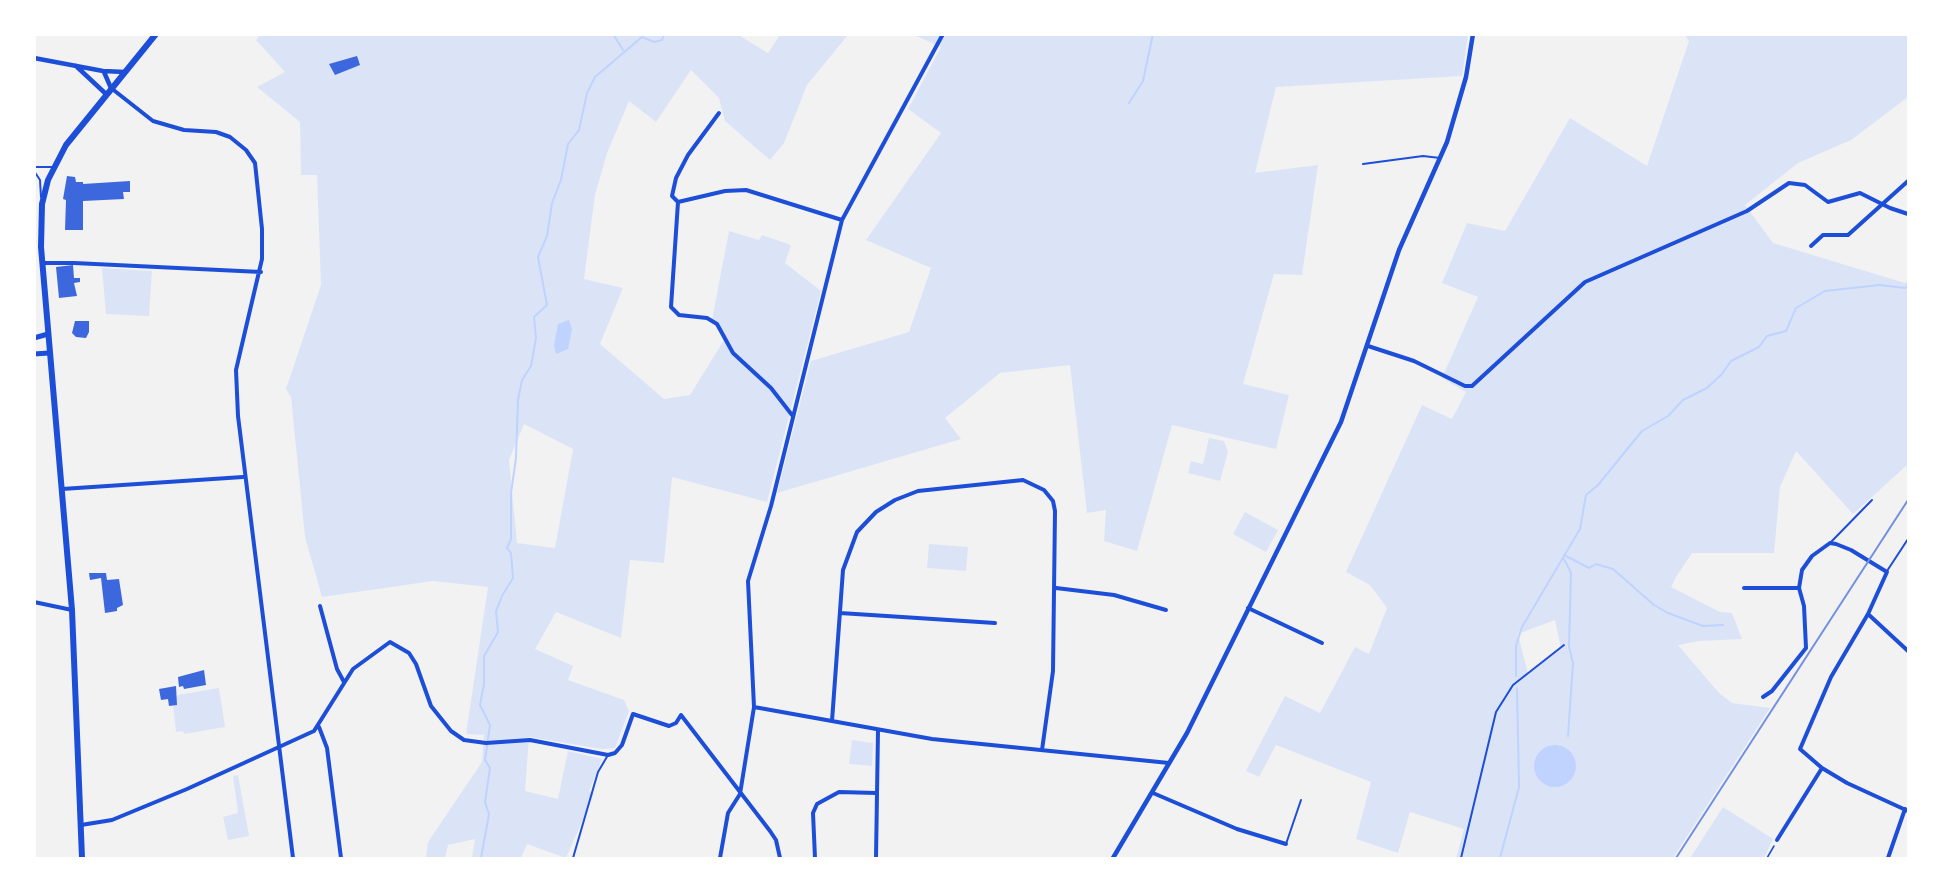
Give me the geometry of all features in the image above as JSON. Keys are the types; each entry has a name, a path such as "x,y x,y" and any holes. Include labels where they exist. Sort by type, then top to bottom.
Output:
{"main road":[{"path":"82,858 72,610 42,264 42,204 54,166 75,132 156,34"},
{"path":"34,338 48,334"},
{"path":"34,354 50,353"}],"street":[{"path":"720,858 728,813 740,794 754,707 748,581 771,506 842,220 943,34"},
{"path":"1113,858 1169,764 1338,428 1400,250 1441,158 1462,94 1473,34"},
{"path":"34,58 103,71 124,72"},
{"path":"76,66 106,94"},
{"path":"103,71 111,88 153,121 184,130 224,134 236,141 255,163 263,246 261,272 236,370 243,477 292,858"},
{"path":"719,114 688,155 676,178 672,196 678,202 671,307 679,315 707,318 717,324 733,353 771,388 793,416"},
{"path":"1810,246 1823,235 1848,235 1908,181"},
{"path":"1368,346 1414,361 1465,386 1472,386 1585,282 1747,211 1789,183 1805,185 1828,202 1860,193 1908,214"},
{"path":"678,202 724,191 746,190 842,220"},
{"path":"42,264 261,272"},
{"path":"61,489 243,477"},
{"path":"832,721 843,570 850,547 864,523 895,500 918,491 1023,480 1044,490 1053,501 1055,511 1056,588 1053,671 1042,750"},
{"path":"1763,697 1772,691 1806,648 1804,606 1800,588 1804,566 1812,556 1830,543 1841,545 1887,572 1868,614 1831,677 1801,746 1801,752 1822,768 1861,790 1907,810 1888,858"},
{"path":"1056,588 1114,596 1166,610"},
{"path":"1744,588 1800,588"},
{"path":"34,602 72,610"},
{"path":"320,606 337,669 344,683"},
{"path":"1248,607 1322,643"},
{"path":"840,613 994,622"},
{"path":"1868,614 1908,650"},
{"path":"81,825 112,820 279,748 319,727 353,669 390,642 399,646 416,664 431,706 451,731 464,740 488,743 530,740 608,755 615,753 622,745 633,714 669,726 676,723 681,715 776,840 780,858"},
{"path":"754,707 932,739 1169,764"},
{"path":"319,727 327,748 341,858"},
{"path":"876,858 878,730"},
{"path":"1777,840 1822,768"},
{"path":"815,858 813,813 817,804 839,792 876,793"},
{"path":"1153,793 1237,829 1286,844"}],"lane":[{"path":"1363,164 1423,156 1441,158"},
{"path":"42,204 40,180 34,169 54,166"},
{"path":"1830,543 1872,500"},
{"path":"1887,572 1908,539"},
{"path":"1461,858 1496,712 1513,685 1564,645"},
{"path":"573,858 595,783 608,755"},
{"path":"1286,844 1301,800"}],"path":[{"path":"1767,858 1777,840"}],"shaded area":[{"path":"261,34 737,34 768,53 780,35 848,35 807,85 784,143 770,160 725,121 719,98 691,70 656,122 629,101 607,153 595,195 584,279 623,288 600,344 664,399 690,395 724,340 712,320 729,231 759,240 762,235 791,245 785,263 821,291 767,502 672,477 664,563 630,560 621,638 556,612 535,649 573,666 568,680 624,700 629,711 615,748 602,749 529,737 525,791 558,799 568,751 602,759 589,791 594,794 566,858 527,844 521,858 472,858 475,839 448,845 445,858 426,858 428,842 482,762 484,735 466,734 488,587 433,581 322,597 305,537 291,397 286,389 321,285 317,175 301,175 300,122 257,87 285,72 256,40","holes":["524,424 573,449 555,548 517,543 509,460"]},
{"path":"914,35 1468,35 1462,76 1276,87 1255,173 1318,165 1302,275 1274,274 1243,384 1289,395 1276,449 1172,425 1137,551 1104,541 1106,510 1087,513 1070,365 1000,373 945,418 961,439 777,493 811,361 909,332 931,268 866,240 941,133 908,109 941,47"},
{"path":"1685,35 1908,35 1908,97 1851,140 1798,163 1745,205 1773,243 1905,283 1908,281 1908,468 1906,466 1853,514 1796,451 1780,487 1774,553 1692,553 1676,577 1671,587 1720,612 1732,613 1742,639 1699,641 1678,645 1719,693 1732,703 1770,708 1673,858 1456,858 1464,829 1410,812 1398,853 1356,839 1371,782 1276,745 1259,777 1246,771 1285,696 1320,713 1355,647 1369,654 1387,608 1370,585 1346,572 1422,405 1452,419 1466,392 1442,378 1478,297 1442,283 1467,223 1505,231 1570,118 1647,166 1689,41","holes":["1555,620 1561,648 1528,674 1518,634","1549,747 1568,751 1575,762 1573,775 1569,781 1558,787 1538,754"]},
{"path":"102,268 152,271 149,316 106,314"},
{"path":"1209,438 1224,441 1228,452 1220,481 1188,473 1191,461 1203,464"},
{"path":"1245,512 1278,530 1266,552 1233,534"},
{"path":"929,544 968,547 966,571 927,568"},
{"path":"219,688 225,727 184,734 183,731 176,732 173,705 178,695"},
{"path":"852,740 873,743 872,766 849,764"},
{"path":"238,775 249,836 228,840 223,817 238,813 233,776"},
{"path":"1723,807 1773,839 1764,858 1690,858"}],"water":[{"path":"569,320 572,329 568,349 556,354 554,345 558,324"},
{"path":"1555,745 1570,751 1576,766 1570,781 1555,787 1540,781 1534,766 1540,751"}],"building":[{"path":"357,56 360,65 335,75 329,64"},
{"path":"67,176 75,177 76,182 83,182 83,184 130,181 130,192 123,192 124,199 83,201 83,230 65,230 66,200 63,199"},
{"path":"73,265 74,278 80,278 80,282 74,283 77,296 59,298 56,267"},
{"path":"75,321 89,321 89,332 86,338 76,337 72,333"},
{"path":"89,573 106,573 107,580 119,579 123,605 117,608 117,611 105,613 101,578 90,580"},
{"path":"204,670 206,685 184,689 183,686 179,687 178,677"},
{"path":"176,686 177,705 169,706 168,699 161,700 159,689"}],"waterway":[{"path":"613,34 623,50"},
{"path":"481,858 489,814 485,802 490,768 485,760 490,725 480,705 484,684 484,656 498,632 496,611 513,578 511,553 507,548 511,539 511,493 516,458 518,400 522,380 531,366 536,338 534,317 547,305 538,257 547,236 552,203 561,180 568,144 579,130 587,93 595,77 642,37 654,42 662,40 664,34"},
{"path":"1129,103 1143,81 1153,34"},
{"path":"1516,676 1516,646 1522,627 1580,529 1586,495 1598,485 1642,431 1668,416 1683,400 1707,388 1722,374 1731,361 1759,347 1767,336 1786,331 1796,308 1825,291 1880,285 1905,288 1908,286"},
{"path":"1564,555 1589,568 1596,564 1613,569 1654,605 1668,613 1703,626 1723,625"},
{"path":"1564,559 1571,573 1569,647 1573,663 1568,736"},
{"path":"1500,858 1519,787 1517,688"}],"railway":[{"path":"1676,858 1908,500"}]}
